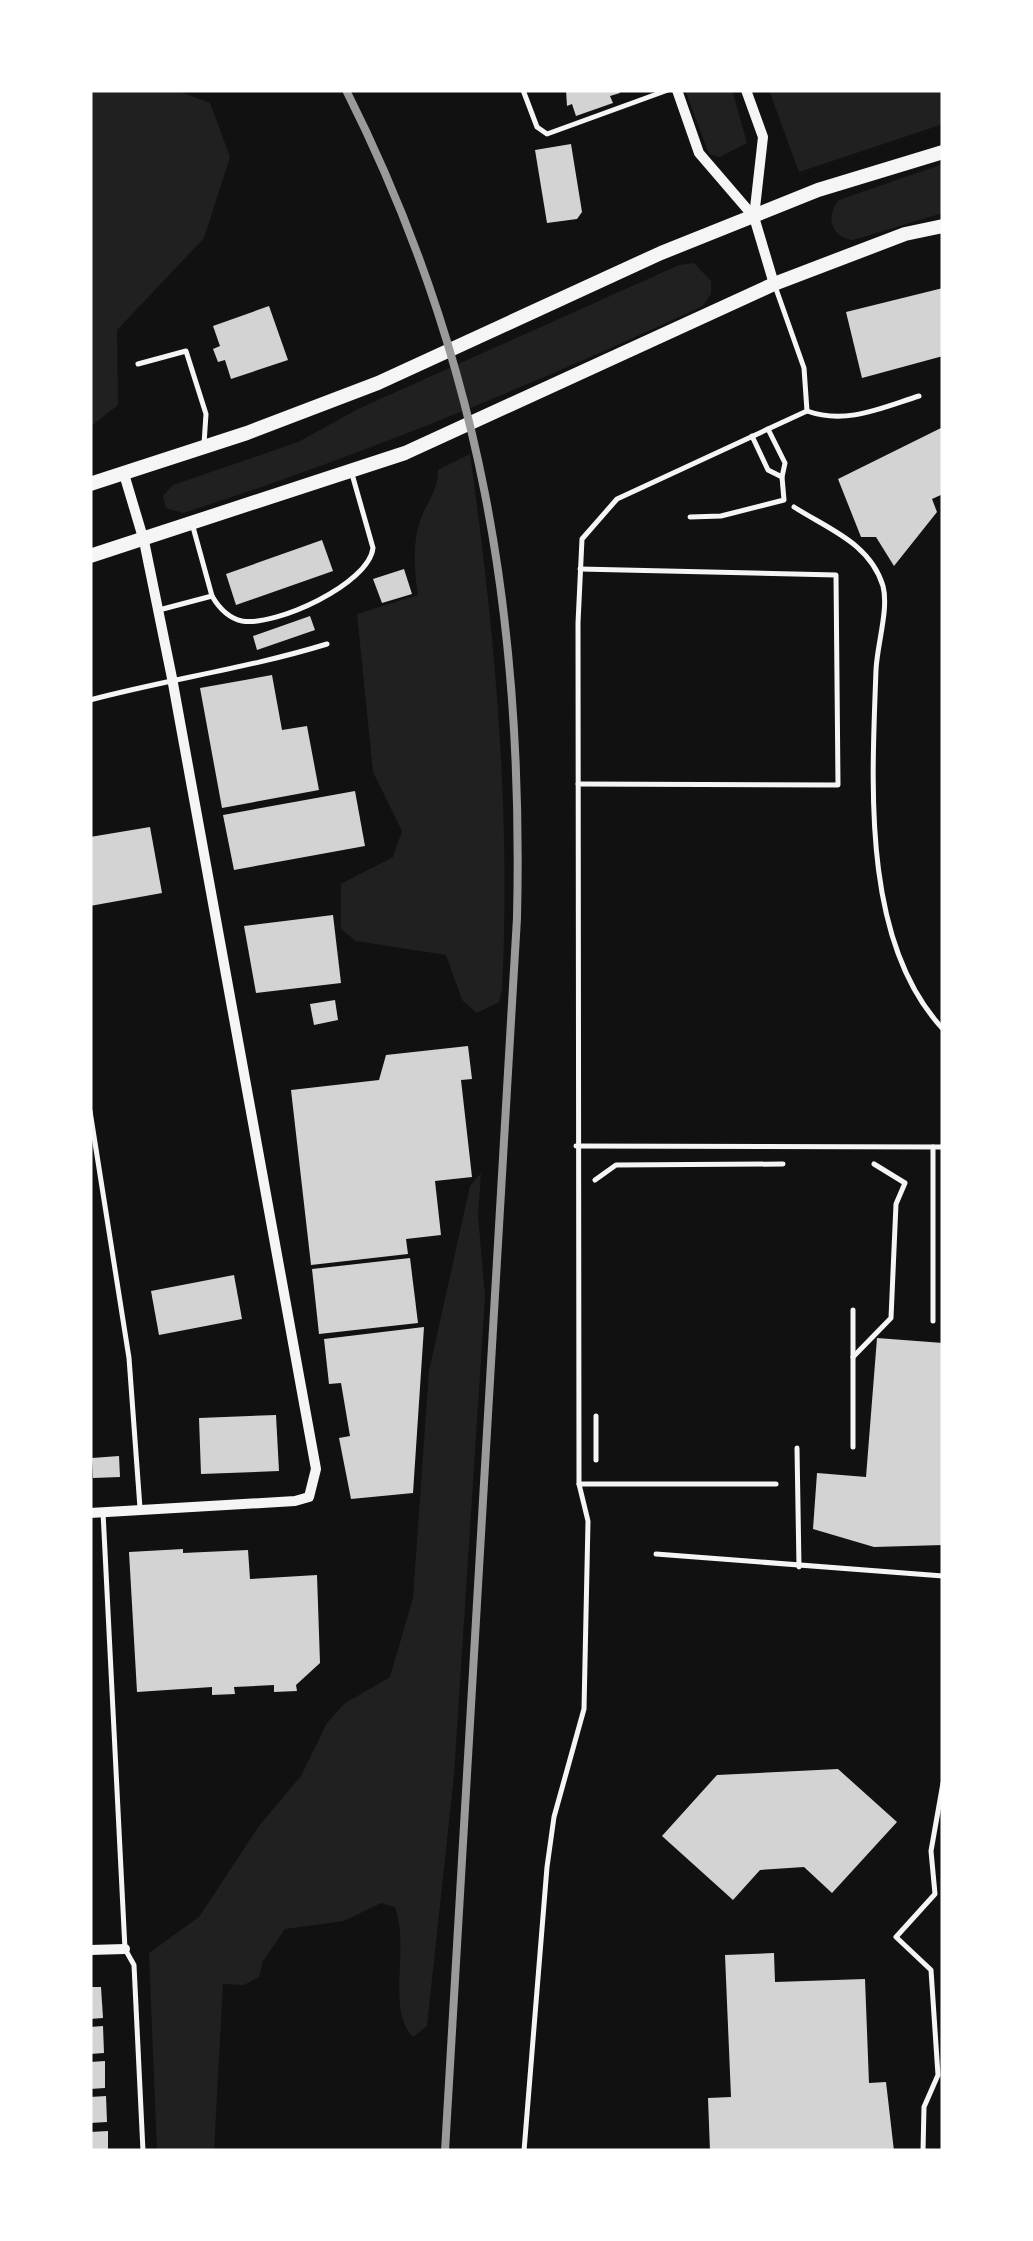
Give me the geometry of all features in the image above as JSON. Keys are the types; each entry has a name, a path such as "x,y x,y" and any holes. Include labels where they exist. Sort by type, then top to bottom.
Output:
{"main road":[{"path":"90,484 204,448 378,383 583,286 818,190 943,152"},
{"path":"90,556 352,472 432,441 774,284 905,234 943,226"}],"street":[{"path":"677,90 700,152 754,217"},
{"path":"746,90 763,136 754,217 774,284"},
{"path":"90,1513 276,1504 310,1497 315,1486 313,1452 172,678 144,541 124,474"},
{"path":"90,1950 125,1949"}],"lane":[{"path":"523,90 537,127 546,134 668,90"},
{"path":"774,284 804,368 807,412"},
{"path":"138,364 186,351 206,414 204,448"},
{"path":"524,2151 547,1868 554,1817 584,1709 588,1521 579,1484 576,1146 582,539 618,498 807,412 828,419 848,418 919,396"},
{"path":"690,518 721,516 784,500 784,462 768,429"},
{"path":"752,436 768,470 782,476"},
{"path":"193,525 212,596 226,614 258,621 349,584 372,559 373,548 352,472"},
{"path":"578,784 838,785 836,575 580,569"},
{"path":"158,610 212,596"},
{"path":"90,700 172,678 257,666 327,644"},
{"path":"90,1111 129,1358 140,1511"},
{"path":"576,1146 943,1147"},
{"path":"933,1148 933,1321"},
{"path":"579,1484 776,1484"},
{"path":"103,1512 125,1949 134,1965 143,2151"}],"path":[{"path":"784,500 856,545 884,588 876,668 878,867 895,948 914,991 943,1029"},
{"path":"594,1188 596,1177 616,1164 797,1164"},
{"path":"853,1357 891,1318 896,1204 905,1182 877,1164 857,1164"},
{"path":"853,1310 853,1447"},
{"path":"595,1473 596,1412"},
{"path":"797,1448 798,1567"},
{"path":"656,1554 943,1576"},
{"path":"924,2151 924,2107 940,2074 931,1970 896,1937 934,1894 931,1851 943,1783"},
{"path":"932,1978 943,1978"}],"shaded area":[{"path":"90,90 176,90 210,103 230,157 204,238 117,330 118,405 90,427"},
{"path":"685,90 732,90 747,143 720,157 709,154"},
{"path":"769,90 943,90 943,124 799,172"},
{"path":"943,164 943,213 853,240 835,231 831,219 839,200"},
{"path":"694,263 711,281 711,294 703,306 575,364 381,443 183,513 166,508 163,496 173,485 298,442 358,409 679,265"},
{"path":"470,454 499,721 504,855 502,990 499,1002 477,1013 462,1000 446,955 356,941 341,929 341,884 393,857 402,831 373,772 357,614 418,595 417,535 438,470"},
{"path":"481,1173 478,1215 485,1297 454,1775 427,2026 413,2037 405,2026 399,1995 400,1941 395,1907 381,1903 344,1921 285,1929 263,1961 259,1977 244,1985 223,1984 214,2151 157,2151 149,1953 199,1917 259,1826 301,1776 327,1723 344,1704 390,1677 413,1598 429,1371 470,1186"}],"building":[{"path":"566,90 620,93 610,96 613,103 576,116 572,104 567,106"},
{"path":"571,144 582,212 577,219 547,223 535,150"},
{"path":"943,288 943,356 862,378 846,312"},
{"path":"269,306 288,360 231,379 225,360 218,362 213,349 220,346 213,326"},
{"path":"943,427 943,494 932,499 937,512 894,566 876,537 861,537 838,479"},
{"path":"322,540 333,571 236,605 226,574"},
{"path":"404,569 412,594 382,603 373,579"},
{"path":"310,616 315,630 257,650 253,636"},
{"path":"272,675 282,730 307,726 319,790 222,808 200,688"},
{"path":"355,791 365,846 234,870 223,815"},
{"path":"150,827 162,893 90,906 90,837"},
{"path":"333,915 341,983 256,993 244,926"},
{"path":"335,1000 338,1020 314,1025 310,1004"},
{"path":"468,1046 472,1079 461,1080 472,1177 435,1181 441,1235 406,1239 408,1254 311,1265 291,1090 379,1080 386,1055"},
{"path":"410,1258 418,1323 319,1334 312,1269"},
{"path":"234,1275 242,1319 159,1335 151,1291"},
{"path":"424,1327 413,1493 351,1499 339,1438 350,1436 341,1383 329,1384 324,1339"},
{"path":"877,1338 943,1343 943,1545 874,1547 813,1529 817,1473 866,1477"},
{"path":"276,1415 279,1471 201,1474 199,1418"},
{"path":"119,1456 120,1477 93,1478 92,1458"},
{"path":"183,1549 183,1553 248,1550 250,1579 317,1575 320,1663 296,1685 297,1691 274,1692 274,1685 234,1687 235,1694 212,1695 212,1687 137,1692 129,1552"},
{"path":"838,1769 897,1822 832,1893 804,1867 760,1870 733,1900 662,1836 717,1775"},
{"path":"774,1953 775,1982 865,1979 869,2083 886,2082 894,2151 710,2151 708,2098 731,2097 725,1955"},
{"path":"90,1987 101,1987 103,2018 90,2019"},
{"path":"103,2026 104,2053 90,2054 90,2027"},
{"path":"105,2061 105,2088 90,2089 90,2062"},
{"path":"106,2096 107,2122 90,2123 90,2097"},
{"path":"108,2131 108,2151 90,2151 90,2132"}],"railway":[{"path":"346,90 392,190 431,291 461,391 485,493 502,596 512,701 517,918 445,2151"}]}
